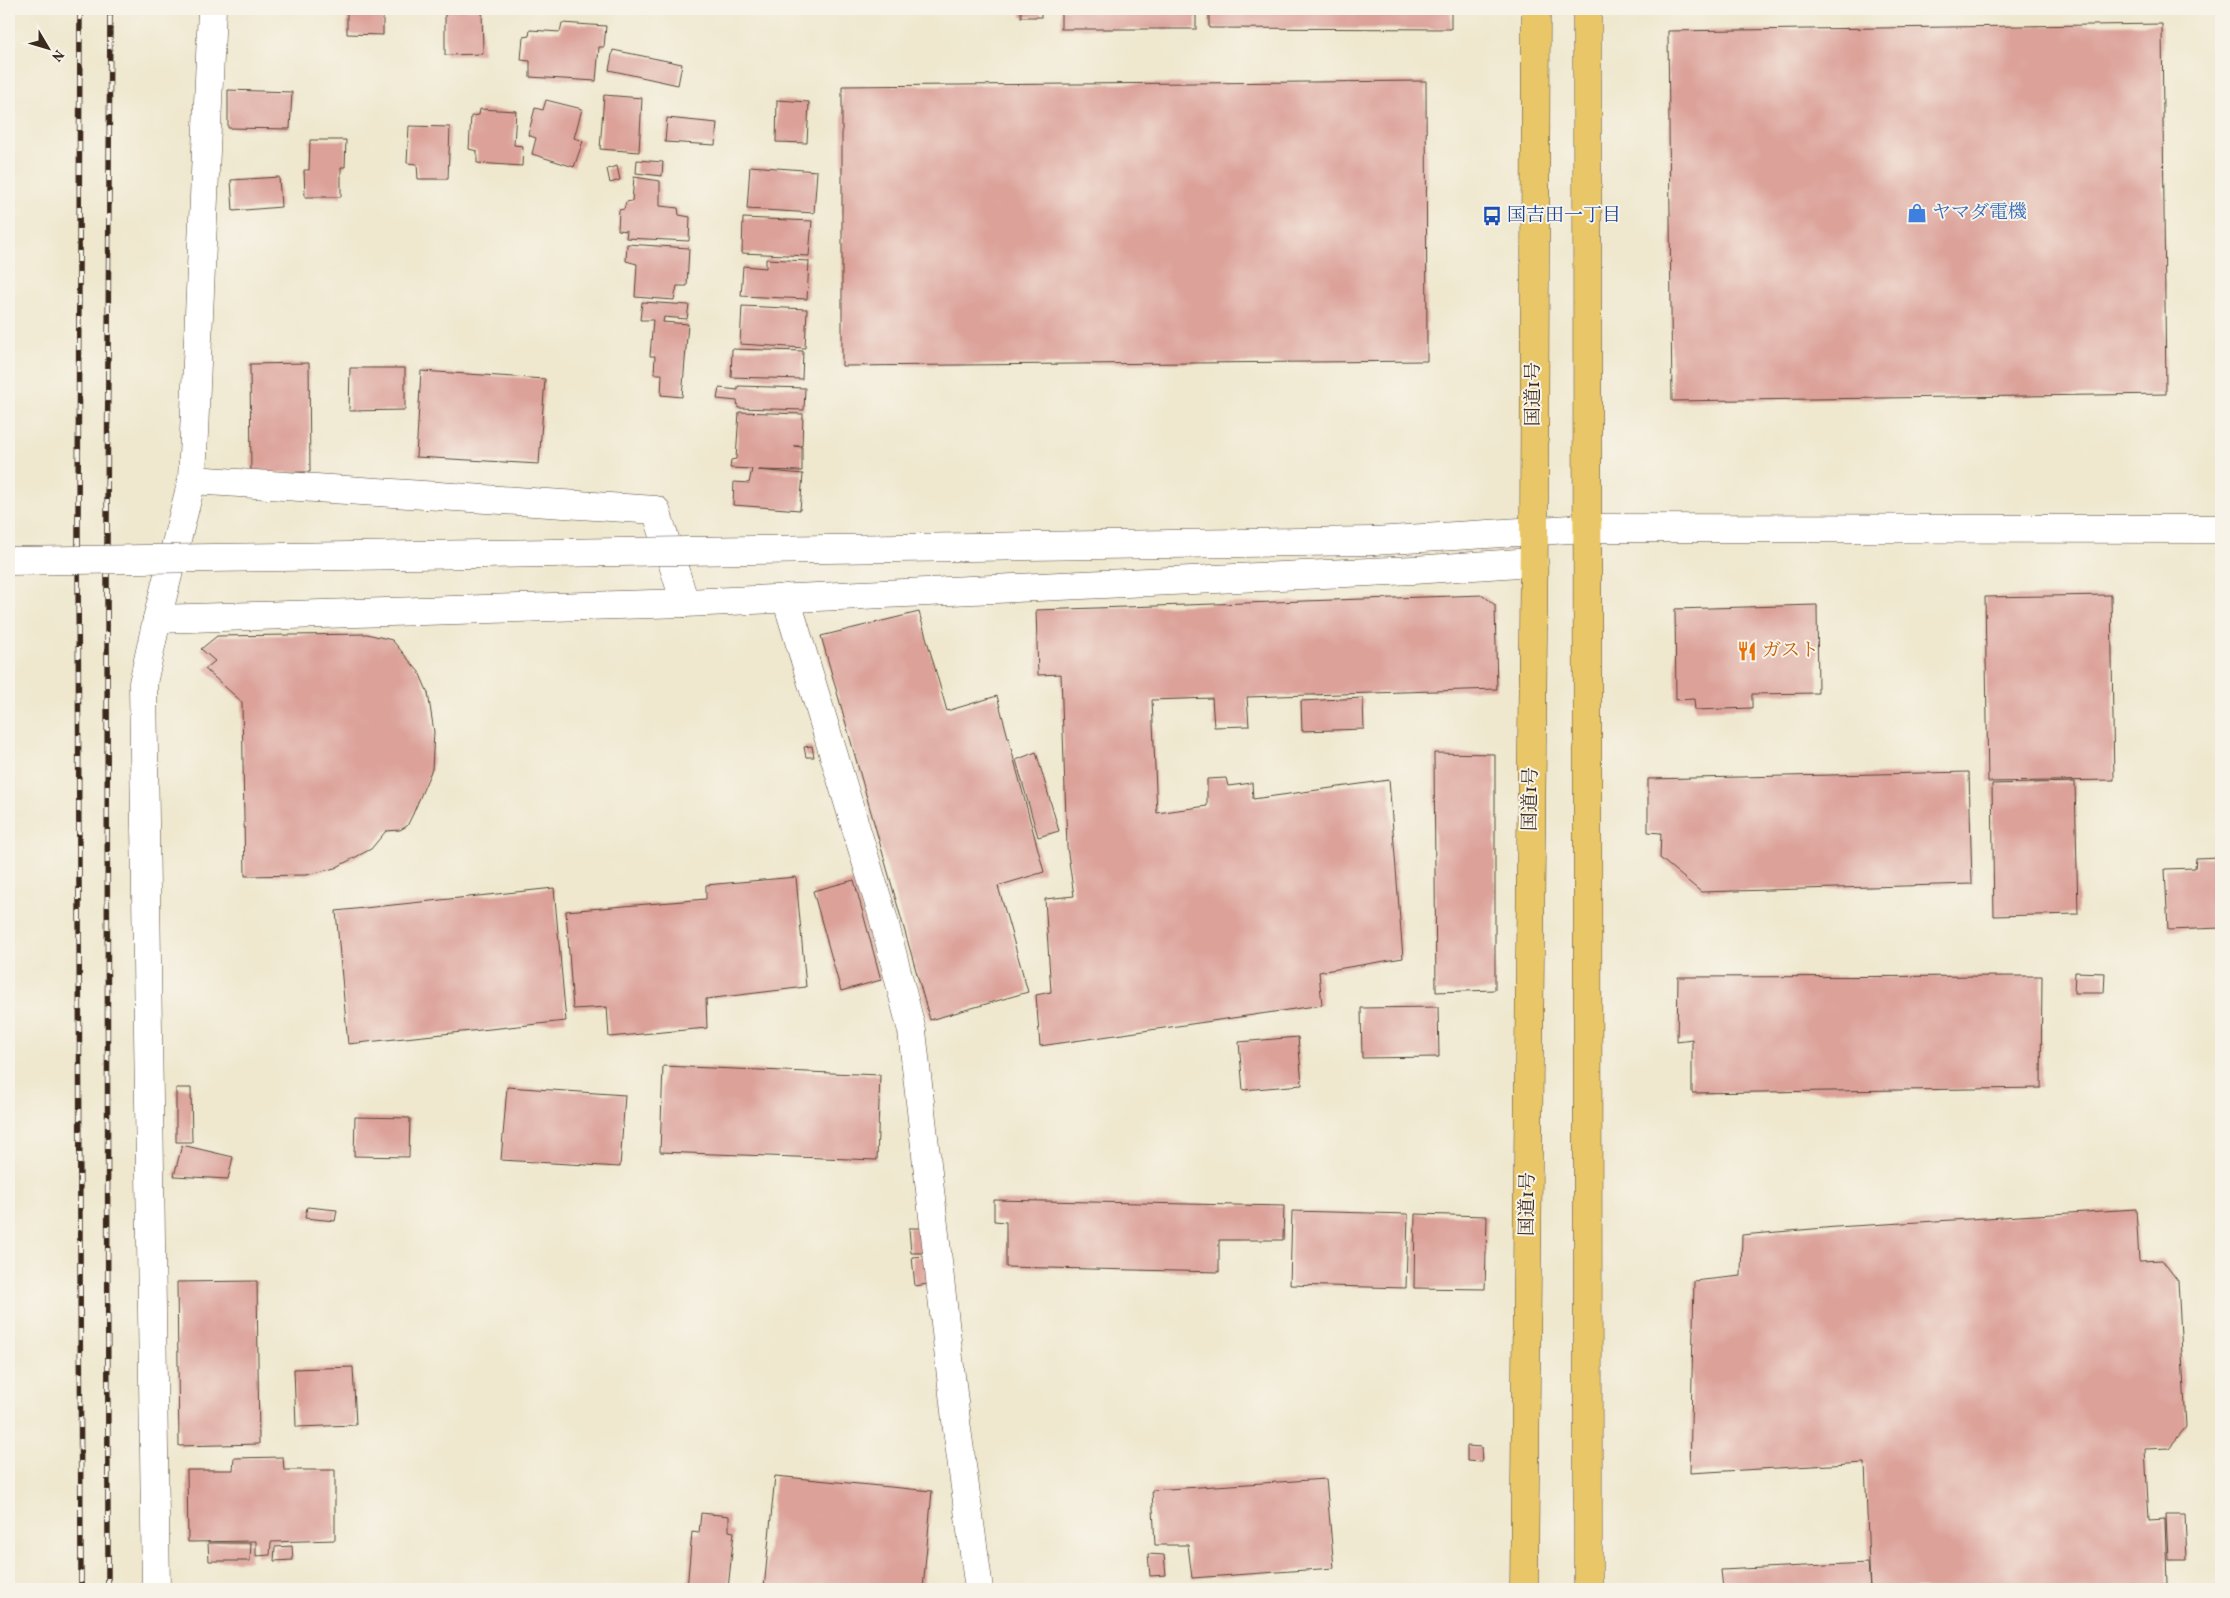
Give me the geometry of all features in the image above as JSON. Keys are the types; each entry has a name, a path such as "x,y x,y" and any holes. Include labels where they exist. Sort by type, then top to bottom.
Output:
{"highway":[{"name":"国道1号","path":"1524,1589 1534,562 1536,9"},
{"path":"1587,9 1588,1589"}],"street":[{"path":"156,1589 143,683 192,480 212,9"},
{"path":"192,480 656,510 685,603"},
{"path":"9,561 1374,541 1534,529 1586,528 2221,529"},
{"path":"157,619 685,603 1403,570 1534,562"},
{"path":"786,598 884,917 912,1031 957,1429 979,1589"}],"building":[{"path":"347,9 383,9 383,35 347,34"},
{"path":"445,9 482,9 483,54 445,55"},
{"path":"1021,9 1041,9 1041,17 1021,17"},
{"path":"1061,9 1196,9 1196,29 1061,29"},
{"path":"1209,9 1451,9 1451,29 1209,28"},
{"path":"562,23 606,26 604,47 599,47 596,81 530,77 530,61 521,60 523,37 529,36 530,30 560,32"},
{"name":"ヤマダ電機","path":"2162,24 2166,394 1672,401 1668,31"},
{"path":"613,50 682,64 678,85 609,70"},
{"path":"1426,81 1427,361 842,366 842,86"},
{"path":"228,90 292,92 290,129 228,128"},
{"path":"604,95 642,98 639,152 600,149"},
{"path":"546,100 582,109 574,138 583,141 574,167 532,154 536,138 528,135 535,108 543,110"},
{"path":"777,100 809,102 807,143 776,142"},
{"path":"480,109 516,111 514,145 523,146 522,166 477,163 477,151 469,149 471,116 479,115"},
{"path":"667,118 717,123 715,145 665,142"},
{"path":"409,126 450,127 448,179 418,179 417,164 407,163"},
{"path":"310,140 346,140 345,167 341,167 341,197 305,197 304,170 309,170"},
{"path":"637,160 663,162 662,176 636,173"},
{"path":"617,166 620,180 610,183 607,169"},
{"path":"750,166 817,171 814,213 747,209"},
{"path":"279,177 281,207 233,211 231,180"},
{"path":"634,177 660,181 660,206 678,208 679,215 690,217 689,241 626,238 627,231 618,230 619,210 624,209 626,202 632,201"},
{"path":"743,218 812,221 809,256 742,253"},
{"path":"627,244 689,248 687,286 677,286 674,300 635,297 637,264 626,261"},
{"path":"766,259 809,261 807,299 741,296 743,266 766,268"},
{"path":"642,302 689,305 687,319 664,317 663,322 688,324 682,397 661,395 662,374 654,374 655,356 650,356 653,320 640,320"},
{"path":"742,306 807,309 805,348 740,344"},
{"path":"732,349 803,351 802,379 731,377"},
{"path":"309,363 310,472 251,473 250,364"},
{"path":"350,368 405,368 405,410 349,411"},
{"path":"421,371 545,379 539,464 416,457"},
{"path":"738,386 805,388 804,410 738,408 737,401 717,399 719,388 738,390"},
{"path":"739,412 803,414 802,446 794,446 802,447 802,471 758,470 803,474 800,510 733,505 734,482 749,483 752,469 730,468 731,460 736,459"},
{"path":"1483,595 1495,605 1497,689 1247,697 1249,726 1214,727 1212,698 1152,700 1157,813 1207,806 1207,779 1226,778 1228,786 1252,783 1253,799 1389,780 1403,958 1319,972 1322,1005 1040,1046 1036,995 1051,992 1045,899 1074,896 1067,847 1061,674 1038,675 1036,610"},
{"path":"2111,595 2114,780 1988,782 1985,597"},
{"name":"ガスト","path":"1817,605 1818,693 1752,694 1752,708 1695,710 1694,699 1676,700 1675,609"},
{"path":"919,612 947,711 997,696 1044,872 998,886 1028,992 930,1020 821,636"},
{"path":"367,634 392,640 419,672 428,693 434,732 432,769 407,826 400,830 386,831 371,849 335,868 306,875 245,876 242,702 205,669 215,661 201,649 217,636"},
{"path":"1363,698 1364,729 1302,731 1301,701"},
{"path":"812,746 814,757 806,757 804,747"},
{"path":"1036,752 1059,831 1038,837 1016,760"},
{"path":"1434,753 1495,754 1495,990 1436,992"},
{"path":"1969,772 1972,884 1701,892 1660,858 1661,833 1648,832 1648,779"},
{"path":"2075,782 2078,914 1994,916 1992,784"},
{"path":"2221,857 2221,928 2168,930 2165,869 2195,868 2196,858"},
{"path":"796,877 806,987 706,999 707,1028 609,1037 607,1007 573,1009 566,911 706,899 706,885"},
{"path":"854,880 881,980 841,991 813,891"},
{"path":"554,888 566,1021 348,1044 336,911"},
{"path":"2075,972 2105,973 2104,993 2074,993"},
{"path":"2042,976 2041,1088 1692,1093 1692,1039 1677,1041 1678,977"},
{"path":"1438,1007 1439,1057 1362,1058 1361,1008"},
{"path":"1298,1037 1302,1085 1243,1090 1239,1042"},
{"path":"663,1066 880,1075 877,1160 660,1152"},
{"path":"507,1087 625,1095 620,1167 501,1160"},
{"path":"176,1088 191,1088 192,1142 176,1142"},
{"path":"355,1117 410,1118 409,1157 354,1156"},
{"path":"182,1145 233,1157 228,1179 174,1176"},
{"path":"994,1200 1284,1206 1283,1240 1219,1240 1219,1272 1006,1267 1006,1222 994,1221"},
{"path":"307,1207 337,1210 335,1221 305,1218"},
{"path":"2136,1209 2139,1261 2162,1260 2178,1281 2186,1427 2169,1448 2145,1449 2149,1520 2165,1519 2167,1585 2095,1589 1870,1589 1865,1463 1690,1473 1694,1281 1741,1276 1742,1235 1836,1227"},
{"path":"1292,1211 1408,1214 1406,1288 1290,1285"},
{"path":"1415,1214 1487,1216 1485,1289 1414,1288"},
{"path":"909,1228 925,1228 926,1253 911,1253"},
{"path":"926,1256 928,1284 915,1286 912,1257"},
{"path":"257,1281 259,1444 179,1446 177,1282"},
{"path":"353,1367 356,1425 296,1427 294,1369"},
{"path":"1467,1446 1481,1447 1482,1462 1467,1461"},
{"path":"283,1457 284,1470 335,1470 335,1540 271,1542 270,1555 256,1556 256,1541 188,1542 187,1470 233,1470 234,1458"},
{"path":"775,1476 932,1491 923,1589 764,1589"},
{"path":"1326,1479 1334,1568 1192,1578 1188,1545 1155,1545 1152,1490"},
{"path":"701,1513 729,1516 729,1531 734,1532 728,1589 687,1589 692,1532 699,1533"},
{"path":"2166,1515 2185,1515 2187,1560 2168,1560"},
{"path":"208,1543 251,1543 250,1561 209,1561"},
{"path":"292,1546 293,1560 274,1561 275,1547"},
{"path":"1148,1554 1164,1555 1166,1575 1150,1576"},
{"path":"1868,1563 1870,1589 1723,1589 1721,1570"}],"railway":[{"path":"80,9 78,530 81,1589"},
{"path":"108,1589 107,529 110,9"}],"place":[{"name":"ヤマダ電機","path":"1917,213"},
{"name":"国吉田一丁目","path":"1492,216"},
{"name":"ガスト","path":"1747,651"}]}
